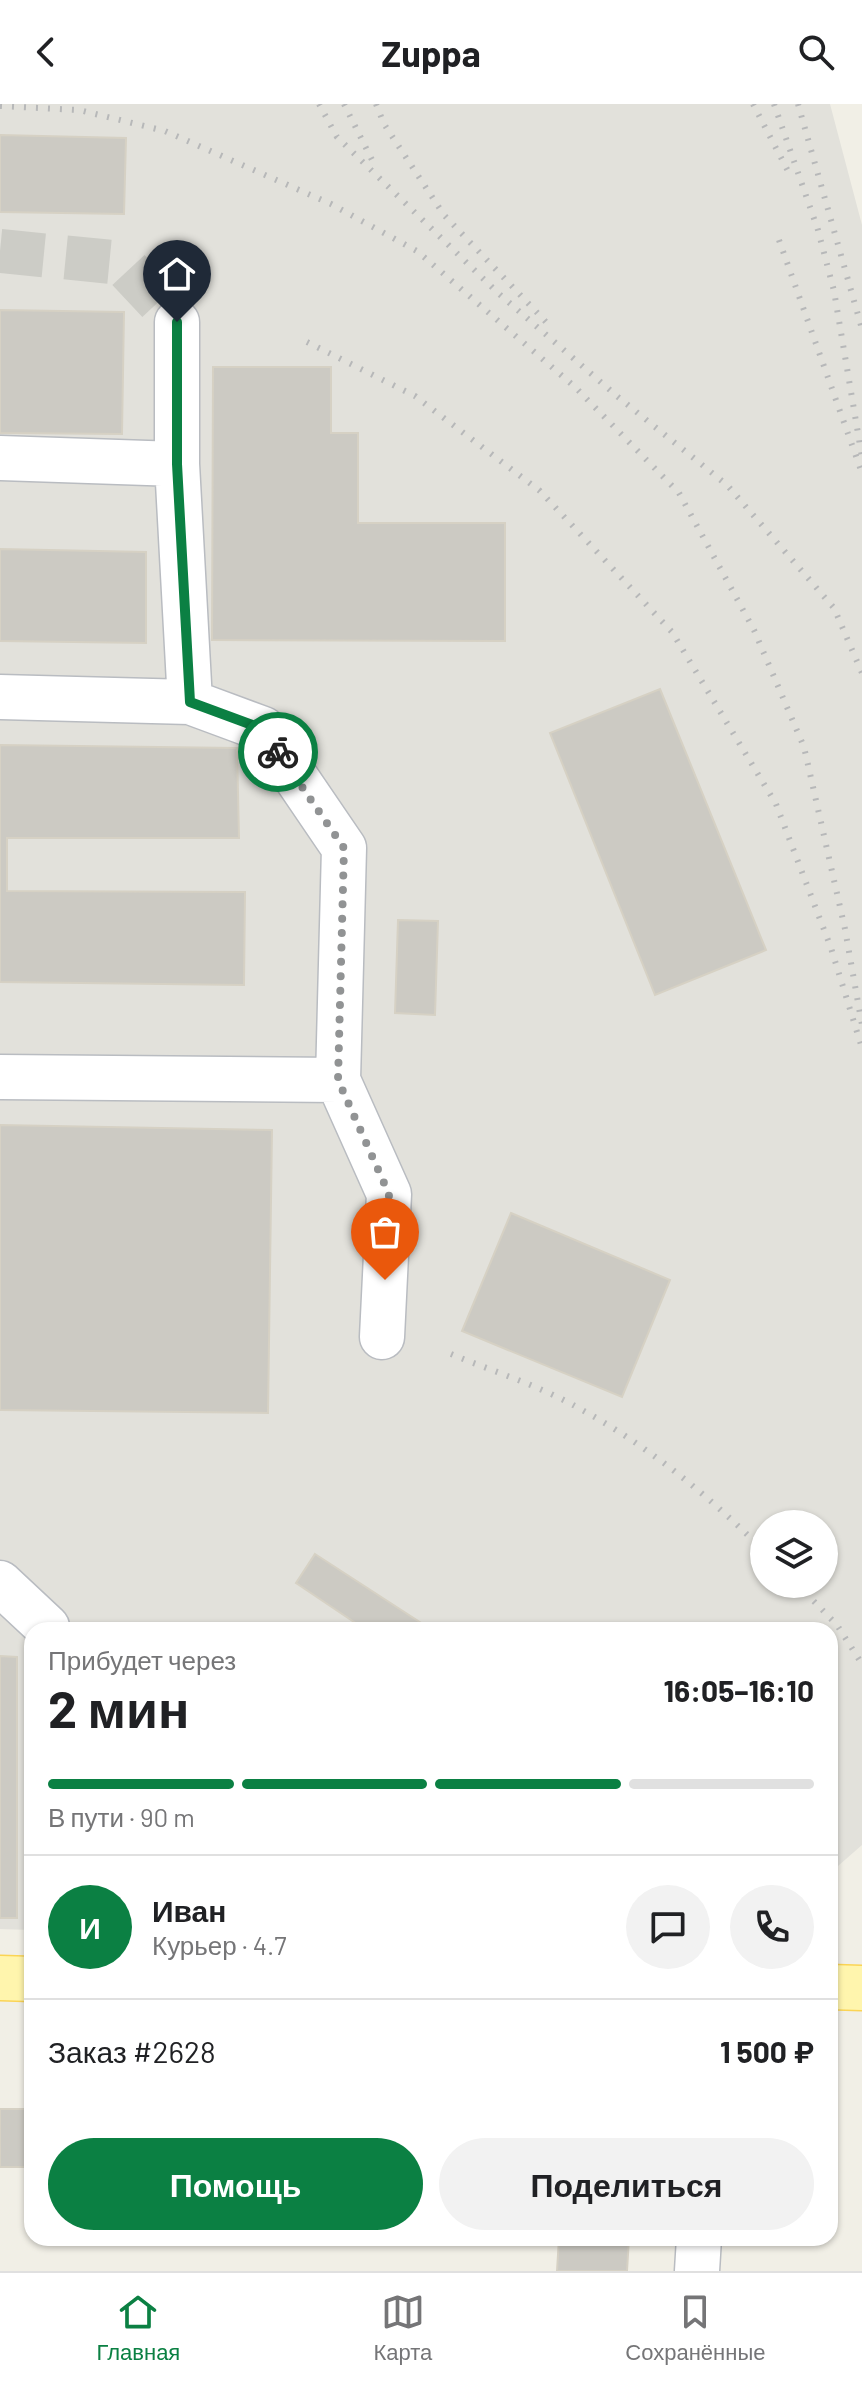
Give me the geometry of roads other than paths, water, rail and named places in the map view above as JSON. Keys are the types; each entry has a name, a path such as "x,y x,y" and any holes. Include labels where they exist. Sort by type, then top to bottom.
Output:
{"main road":[{"path":"0,1978 24,1979"}],"lane":[{"path":"177,322 177,464 190,702"},
{"path":"0,458 177,464"},
{"path":"0,697 190,702 263,729 344,848 338,1080 389,1194 382,1337"},
{"path":"0,1077 338,1080"},
{"path":"0,1583 42,1622"},
{"path":"697,2271 699,2246"}],"tunnel":[{"path":"0,251 122,263 177,322"}],"railway":[{"path":"319,104 337,137 498,293 618,397 727,485 834,608 862,673"},
{"path":"344,104 376,168"},
{"path":"376,104 384,124 444,215 546,322"},
{"path":"753,104 789,173"},
{"path":"774,104 818,230 834,291 862,457"},
{"path":"798,104 862,329"},
{"path":"0,106 79,110 165,131 331,204 417,251 575,387 679,493 754,630 804,747 845,929 862,1025"},
{"path":"779,240 862,473"},
{"path":"307,342 415,396 540,491 672,632 776,804 831,948 862,1048"},
{"path":"451,1354 560,1398 601,1421 651,1454 721,1510 750,1538"},
{"path":"811,1598 834,1622"},
{"path":"838,1627 862,1664"}]}
